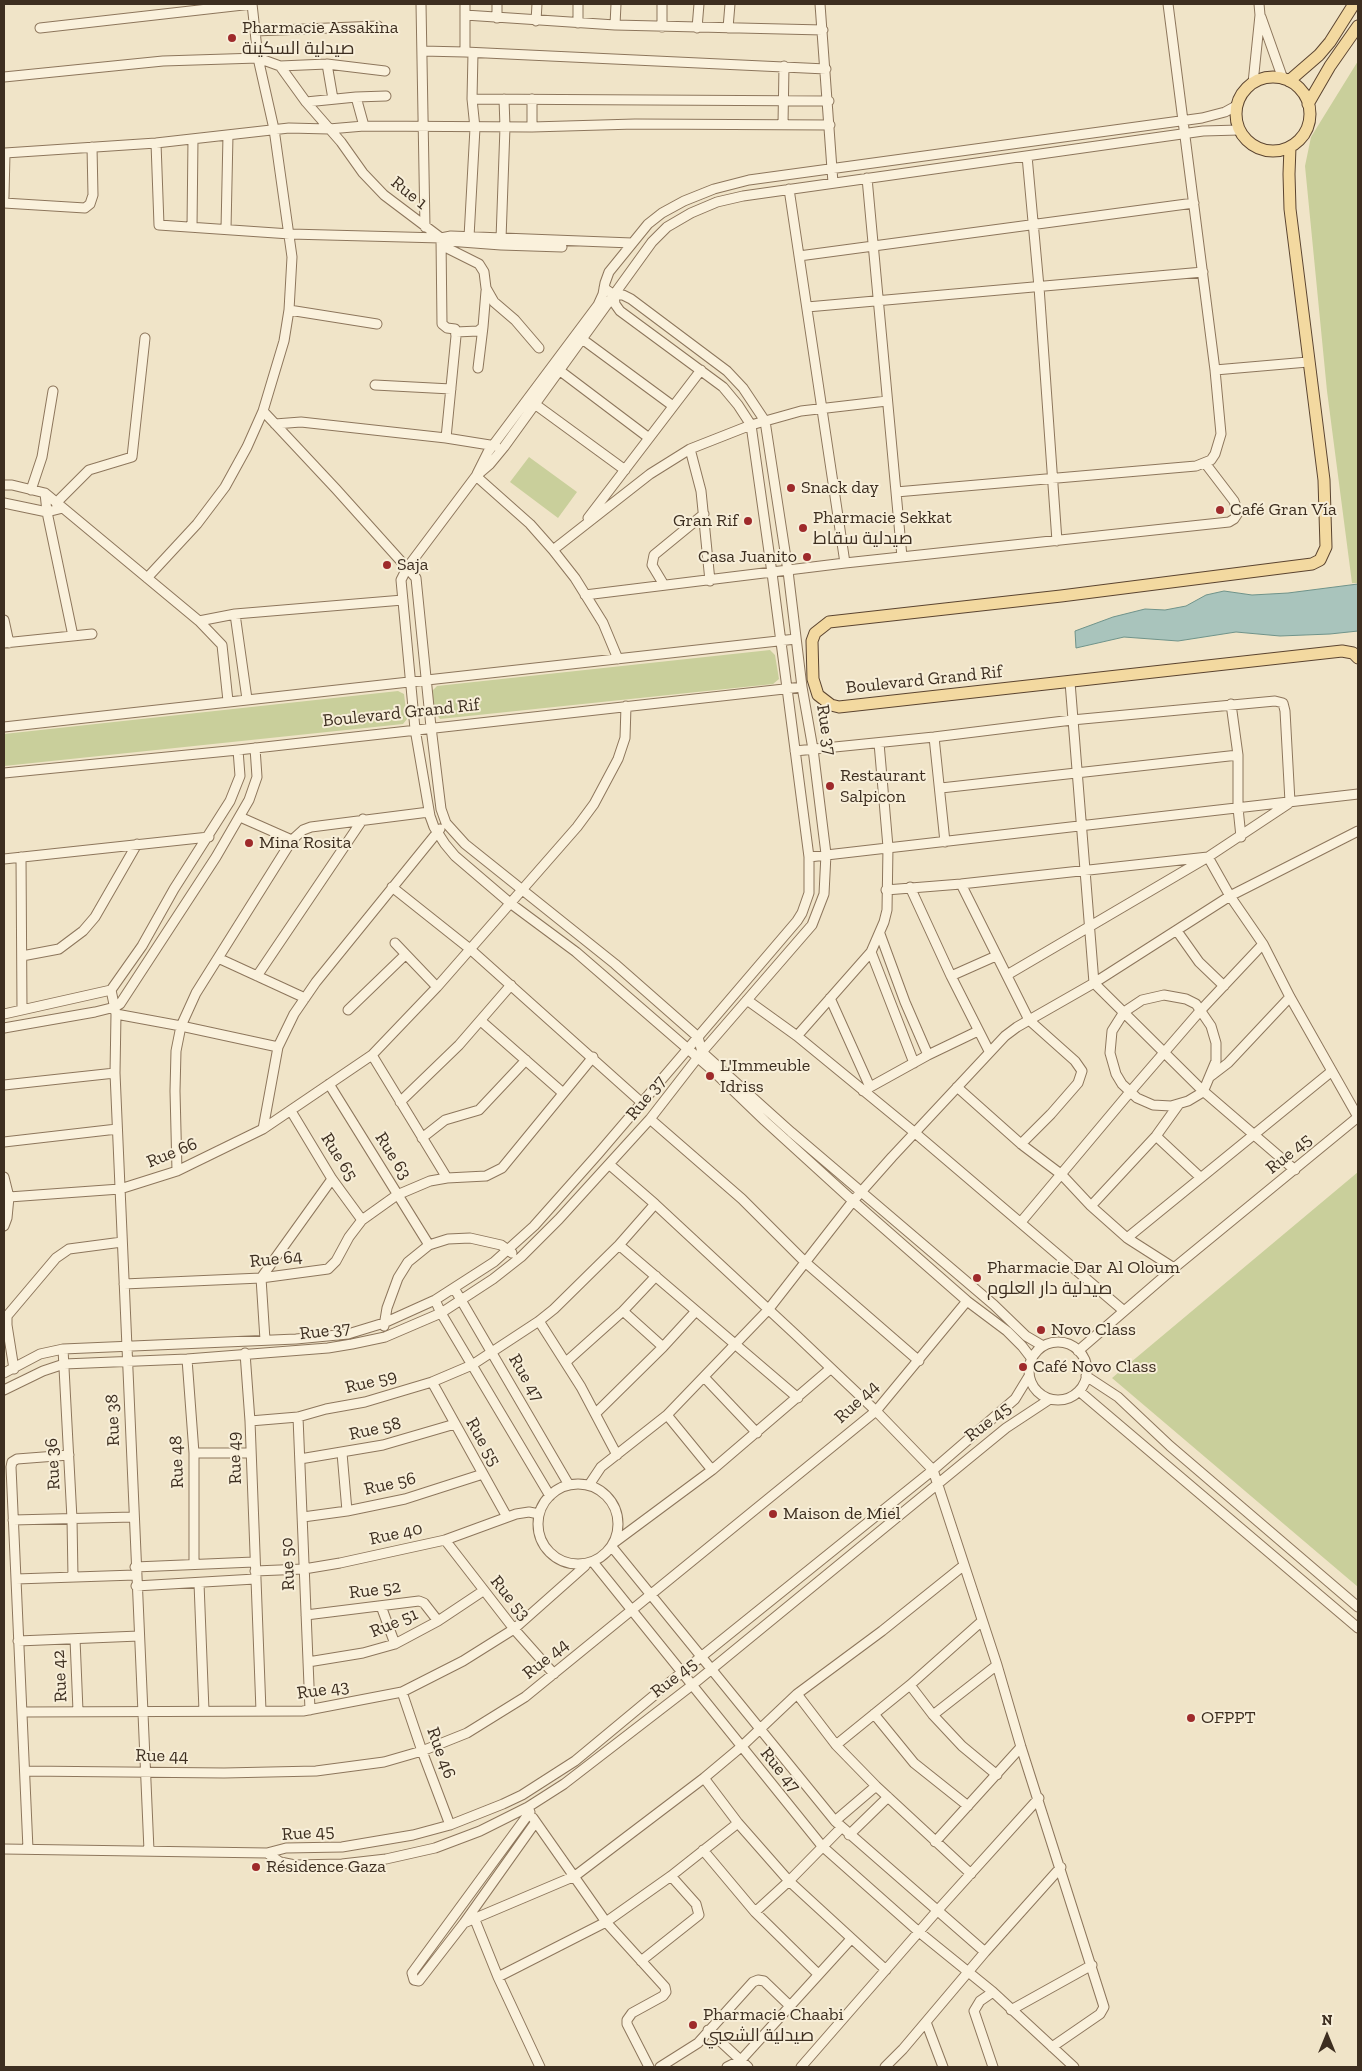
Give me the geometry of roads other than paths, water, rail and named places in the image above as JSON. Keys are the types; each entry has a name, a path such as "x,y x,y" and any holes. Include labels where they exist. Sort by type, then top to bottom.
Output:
{"main road":[{"path":"1286,80 1318,55 1330,42 1354,4"},
{"path":"1308,104 1330,66 1358,26"},
{"path":"1267,78 1286,80 1304,95 1308,104 1310,114 1305,132 1290,147 1276,151 1260,149 1252,145 1239,130 1236,123 1236,106 1240,97 1253,83 1267,78"},
{"name":"Boulevard Grand Rif","path":"1290,147 1290,198 1308,362 1324,480 1326,547 1323,556 1316,562 1291,567 1051,598 838,620 822,626 815,633 812,641 814,687 824,701 839,707 1342,651 1353,653 1358,658"}],"street":[{"path":"40,28 252,4 258,58 274,129 290,234 292,256 289,310 284,341 263,411 247,447 225,487 197,524 147,578"},
{"path":"421,4 425,227"},
{"path":"465,4 475,128 468,237"},
{"path":"497,4 497,18"},
{"path":"536,4 536,21"},
{"path":"578,4 578,24"},
{"path":"615,25 616,4"},
{"path":"662,4 662,27"},
{"path":"698,28 699,4"},
{"path":"728,28 730,4"},
{"path":"820,4 829,101 833,183"},
{"path":"896,492 1196,466 1205,463 1215,454 1221,434 1215,370 1168,4"},
{"path":"1253,83 1260,15 1259,4"},
{"path":"465,15 578,24 823,30"},
{"path":"1260,15 1286,80"},
{"path":"256,31 378,26"},
{"path":"422,52 469,52 826,69"},
{"path":"4,77 163,62 258,58 280,66 328,64 385,70"},
{"path":"328,64 333,99"},
{"name":"Rue 1","path":"280,66 306,102 341,142 363,173 384,195 441,238 456,253 479,264 484,272 486,288 494,302 515,320 539,348"},
{"path":"783,124 784,66"},
{"path":"306,102 386,96"},
{"path":"356,97 364,126"},
{"path":"472,99 829,101"},
{"path":"501,239 505,127 504,99"},
{"path":"532,99 532,127"},
{"path":"579,337 598,305 609,272 632,243 654,218 684,201 706,192 749,180 1213,116 1236,106"},
{"path":"4,197 5,153 192,139 274,129 329,129 364,126 475,128 636,124 830,125"},
{"path":"476,476 483,460 493,445 531,402 652,242 679,219 704,207 730,198 789,189 1213,130 1239,130"},
{"path":"226,229 228,135"},
{"path":"192,139 192,227"},
{"path":"156,142 159,225 290,234 441,238 447,236 632,243"},
{"path":"4,203 85,208 90,204 93,195 92,147"},
{"path":"1027,156 1039,287 1057,541"},
{"path":"867,178 880,302 887,401 902,558"},
{"path":"789,189 845,563"},
{"path":"799,256 1194,203"},
{"path":"441,238 450,242 501,245 614,248 624,253"},
{"path":"441,238 442,324 446,328 455,329 456,332 478,331 483,327"},
{"path":"807,308 1203,272"},
{"path":"478,368 486,288"},
{"path":"604,288 614,294 623,295 631,299 726,371 743,388 765,421"},
{"path":"614,294 615,304 620,311 701,370 731,396 751,425"},
{"path":"289,310 377,324"},
{"path":"446,438 456,332"},
{"path":"579,337 673,406"},
{"path":"4,503 46,512 59,506 89,470 132,457 145,338"},
{"path":"1215,370 1308,362"},
{"path":"556,368 649,438"},
{"path":"576,533 701,370"},
{"path":"375,385 451,390"},
{"path":"31,490 42,457 53,391"},
{"path":"553,550 650,474 690,449 751,425 822,407 887,401"},
{"path":"531,402 504,447 476,476 407,568 401,580 415,729 429,812 436,832 455,856 510,903 576,952 688,1050 700,1055 994,1305 1026,1336 1043,1346"},
{"path":"531,402 625,470"},
{"path":"263,411 416,578 431,728 441,809 446,823 465,844 520,890 616,964 698,1037 700,1055 853,1201 966,1301 1007,1331 1032,1359"},
{"name":"Rue 37","path":"4,1390 43,1370 64,1364 187,1359 328,1348 384,1337 441,1313 494,1280 518,1260 560,1219 650,1119 700,1055 808,931 824,894 826,854 788,571 765,421"},
{"path":"275,424 301,422 446,438 504,447"},
{"name":"Rue 37","path":"4,1373 40,1354 63,1349 265,1340 348,1334 384,1323 435,1300 494,1262 562,1195 797,921 809,892 809,857 751,425"},
{"path":"690,449 698,475 704,514 710,581"},
{"path":"585,594 710,581 845,563 1222,523 1234,519 1238,513 1234,501 1205,463"},
{"path":"476,476 530,524 553,550 585,594 603,623 618,659"},
{"path":"4,485 12,485 45,494 199,621 222,645 228,701"},
{"path":"45,494 46,512 73,636"},
{"path":"664,585 652,565 654,555 704,514"},
{"path":"199,621 234,614 402,600"},
{"path":"234,614 246,699"},
{"path":"4,620 6,643 92,634"},
{"name":"Boulevard Grand Rif","path":"4,727 796,639"},
{"path":"1070,682 1094,983 1202,1090 1295,1170"},
{"name":"Boulevard Grand Rif","path":"4,774 238,750 802,686"},
{"path":"795,751 1272,700 1282,704 1286,722 1290,802"},
{"path":"1231,704 1238,756 1238,808 1241,837"},
{"name":"Rue 66","path":"9,1198 120,1189 177,1171 263,1129 372,1055 437,987 577,827 598,797 618,759 625,738 626,706"},
{"path":"934,737 941,788 945,842"},
{"path":"797,1036 871,952 880,934 887,910 888,846 879,743"},
{"path":"116,1011 250,800 255,783 256,748"},
{"path":"4,1014 111,990 142,946 236,786 240,776 238,750"},
{"path":"941,788 1238,756"},
{"path":"809,857 888,846 945,842 1358,794"},
{"path":"1007,975 1241,837 1290,802"},
{"path":"177,1171 174,1091 176,1051 181,1026 196,993 292,840 302,830 311,827 429,812"},
{"path":"240,817 292,840"},
{"path":"257,976 363,819"},
{"path":"263,1129 278,1047 305,998 436,832 446,823"},
{"path":"589,1485 601,1467 667,1415 736,1345 768,1310 853,1201 914,1132 1005,1036 1094,983 1230,896 1358,831"},
{"path":"4,859 208,836"},
{"path":"22,956 59,949 83,931 95,917 137,844"},
{"path":"20,857 22,1010"},
{"path":"886,890 960,884 1208,857"},
{"path":"1208,857 1230,896 1263,944 1290,997 1358,1117"},
{"path":"960,884 1030,1020 1082,1069 1080,1080 1051,1114 1020,1144"},
{"path":"392,887 470,949 593,1057 641,1102"},
{"path":"910,887 951,976 989,1051"},
{"path":"797,921 808,931"},
{"path":"1177,931 1199,962 1224,986"},
{"path":"880,934 905,1002 928,1055"},
{"path":"395,943 437,987"},
{"path":"1021,1222 1200,1011 1263,944"},
{"path":"871,952 914,1063"},
{"path":"348,1010 405,955"},
{"path":"951,976 996,956"},
{"path":"218,958 305,998"},
{"path":"400,1102 481,1021 511,985"},
{"name":"Rue 38","path":"111,990 116,1011 114,1074 149,1850"},
{"path":"1164,995 1186,999 1196,1004 1200,1011 1211,1026 1216,1043 1216,1061 1211,1076 1202,1092 1196,1097 1179,1104 1153,1105 1137,1098 1116,1074 1110,1053 1112,1031 1124,1012 1142,1000 1164,995"},
{"path":"1211,1076 1228,1063 1290,997"},
{"path":"830,998 867,1089"},
{"path":"747,1000 867,1089 914,1132 1124,1311"},
{"path":"892,1007 905,1002"},
{"path":"4,1028 116,1011 278,1047"},
{"path":"481,1021 563,1093"},
{"path":"867,1089 928,1055 978,1031"},
{"path":"372,1055 447,1178"},
{"name":"Rue 64","path":"124,1284 261,1278 328,1269 336,1261 349,1237 362,1220 397,1195 420,1184 447,1178 481,1177 496,1173 593,1057"},
{"path":"422,1138 445,1120 479,1110 526,1060"},
{"path":"1126,1238 1332,1071"},
{"path":"4,1086 114,1074"},
{"name":"Rue 63","path":"329,1084 429,1245"},
{"path":"957,1087 1020,1144 1062,1175 1091,1206 1126,1238 1174,1268"},
{"path":"1091,1206 1156,1136 1179,1104"},
{"name":"Rue 65","path":"291,1111 332,1179 362,1220"},
{"name":"Rue 45","path":"1078,1351 1174,1268 1358,1117"},
{"path":"650,1119 742,1199 805,1262 919,1361"},
{"path":"4,1142 117,1128"},
{"path":"1156,1136 1200,1177"},
{"path":"610,1165 655,1204 876,1411 933,1470 997,1665 1021,1747 1092,1964 1104,2007 1102,2012 1052,2047"},
{"path":"4,1176 9,1198 7,1218 4,1226"},
{"path":"265,1340 261,1278 332,1179"},
{"name":"Rue 59","path":"250,1421 298,1417 326,1409 365,1402 432,1382 472,1365 539,1321 565,1299 619,1245 655,1204"},
{"path":"384,1337 384,1323 391,1293 408,1262 429,1245 448,1239 470,1238 492,1242 509,1249 518,1260"},
{"path":"14,1369 7,1316 56,1258 68,1248 122,1242"},
{"path":"619,1245 798,1398"},
{"path":"566,1362 623,1312 656,1276"},
{"name":"Rue 47","path":"454,1288 570,1485"},
{"path":"435,1300 550,1496"},
{"name":"Rue 44","path":"26,1771 224,1773 316,1771 384,1762 422,1751 467,1732 525,1697 876,1411 919,1361 966,1301"},
{"path":"596,1412 663,1347 696,1311"},
{"path":"623,1312 663,1347"},
{"path":"539,1321 596,1412 617,1454"},
{"path":"1055,1342 1068,1344 1078,1351 1085,1362 1086,1376 1079,1390 1071,1397 1061,1400 1050,1399 1039,1393 1029,1376 1032,1359 1043,1346 1055,1342"},
{"name":"Rue 36","path":"63,1349 72,1518 73,1577"},
{"name":"Rue 49","path":"245,1354 250,1421 261,1711"},
{"name":"Rue 48","path":"187,1359 194,1454 194,1564"},
{"path":"614,1545 619,1529 618,1514 612,1502 602,1491 589,1485 570,1485 559,1489 543,1504 539,1514 538,1527 541,1540 548,1551 557,1559 569,1564 582,1565 593,1562 604,1556 614,1545 712,1470 830,1369"},
{"name":"Rue 45","path":"4,1849 267,1853 286,1848 342,1846 385,1841 450,1825 522,1795 575,1761 933,1470 1015,1399 1029,1376"},
{"path":"1086,1376 1118,1397 1170,1446 1358,1607"},
{"path":"704,1377 757,1433"},
{"name":"Rue 55","path":"432,1382 507,1517"},
{"path":"1079,1390 1358,1628"},
{"name":"Rue 45","path":"267,1853 280,1862 295,1865 342,1864 386,1859 435,1848 529,1810 692,1686 1019,1418 1050,1399"},
{"path":"667,1415 712,1470"},
{"name":"Rue 50","path":"298,1417 310,1710"},
{"name":"Rue 58","path":"300,1459 342,1454 402,1440 455,1424"},
{"path":"194,1454 251,1453"},
{"path":"342,1454 347,1511"},
{"path":"28,1849 11,1467 13,1460 69,1455"},
{"name":"Rue 56","path":"303,1517 347,1511 414,1496 483,1474"},
{"name":"Rue 40","path":"16,1579 73,1577 194,1564 255,1570 304,1569 445,1540 524,1512 539,1514"},
{"path":"13,1520 133,1518"},
{"name":"Rue 53","path":"445,1540 483,1591 554,1674"},
{"name":"Rue 47","path":"614,1545 650,1594 838,1824 985,1952"},
{"name":"Rue 47","path":"593,1562 822,1846 919,1932 970,1972 1074,2067"},
{"name":"Rue 43","path":"22,1712 310,1710 402,1692 442,1673 514,1629 585,1566 582,1565"},
{"path":"448,1923 461,1926 575,1876 704,1778 741,1747 797,1694 882,1631 963,1566"},
{"name":"Rue 40","path":"136,1586 199,1583 255,1570"},
{"path":"199,1583 204,1711"},
{"name":"Rue 51","path":"308,1662 363,1653 394,1644 438,1622 483,1591"},
{"name":"Rue 52","path":"306,1615 422,1602 438,1622"},
{"path":"381,1606 394,1644"},
{"path":"836,1745 910,1685 982,1621"},
{"path":"18,1641 139,1636"},
{"name":"Rue 42","path":"74,1639 78,1711"},
{"path":"933,1715 997,1665"},
{"path":"910,1685 933,1715 962,1746 997,1775"},
{"name":"Rue 46","path":"402,1692 450,1825"},
{"path":"797,1694 836,1745 876,1786 971,1874"},
{"path":"874,1714 914,1763 968,1806"},
{"path":"935,1842 1021,1747"},
{"path":"704,1778 738,1823 789,1881 886,1970"},
{"path":"755,1912 789,1881 822,1846 838,1824 876,1786"},
{"path":"522,1795 535,1823 575,1876 606,1922 666,1990 663,1996 632,2013 627,2020 627,2024 649,2067"},
{"path":"849,1835 888,1797"},
{"path":"807,2065 937,1910 1039,1798"},
{"path":"529,1810 412,1974 414,1980 419,1981 535,1823"},
{"path":"498,1977 606,1922 671,1876 738,1823"},
{"path":"703,1850 755,1912 818,1974"},
{"path":"885,2067 1061,1867"},
{"path":"640,1961 699,1915 696,1904 671,1876"},
{"path":"476,1920 498,1977 540,2067"},
{"path":"727,2067 741,2060 851,1939"},
{"path":"1012,2010 1092,1964"},
{"path":"660,2067 694,2046 746,1989 758,1980 764,1981 791,2007"},
{"path":"992,1992 980,2001 974,2010 993,2067"},
{"path":"926,2022 943,2067"},
{"path":"708,2030 748,2067"}],"water":[{"path":"1358,584 1358,631 1280,636 1236,632 1178,641 1124,637 1076,648 1075,631 1113,617 1145,609 1165,610 1186,606 1206,595 1224,591 1252,595 1288,593"}],"place":[{"name":"Pharmacie Assakina صيدلية السكينة","path":"232,38"},
{"name":"Snack day","path":"791,488"},
{"name":"Café Gran Vía","path":"1220,510"},
{"name":"Gran Rif","path":"748,521"},
{"name":"Pharmacie Sekkat صيدلية سقاط","path":"803,528"},
{"name":"Casa Juanito","path":"807,557"},
{"name":"Saja","path":"387,565"},
{"name":"Restaurant Salpicon","path":"830,786"},
{"name":"Mina Rosita","path":"249,843"},
{"name":"L'Immeuble Idriss","path":"710,1076"},
{"name":"Pharmacie Dar Al Oloum صيدلية دار العلوم","path":"977,1278"},
{"name":"Novo Class","path":"1041,1330"},
{"name":"Café Novo Class","path":"1023,1367"},
{"name":"Maison de Miel","path":"773,1514"},
{"name":"OFPPT","path":"1191,1718"},
{"name":"Résidence Gaza","path":"256,1867"},
{"name":"Pharmacie Chaabi صيدلية الشعبي","path":"693,2025"}]}
